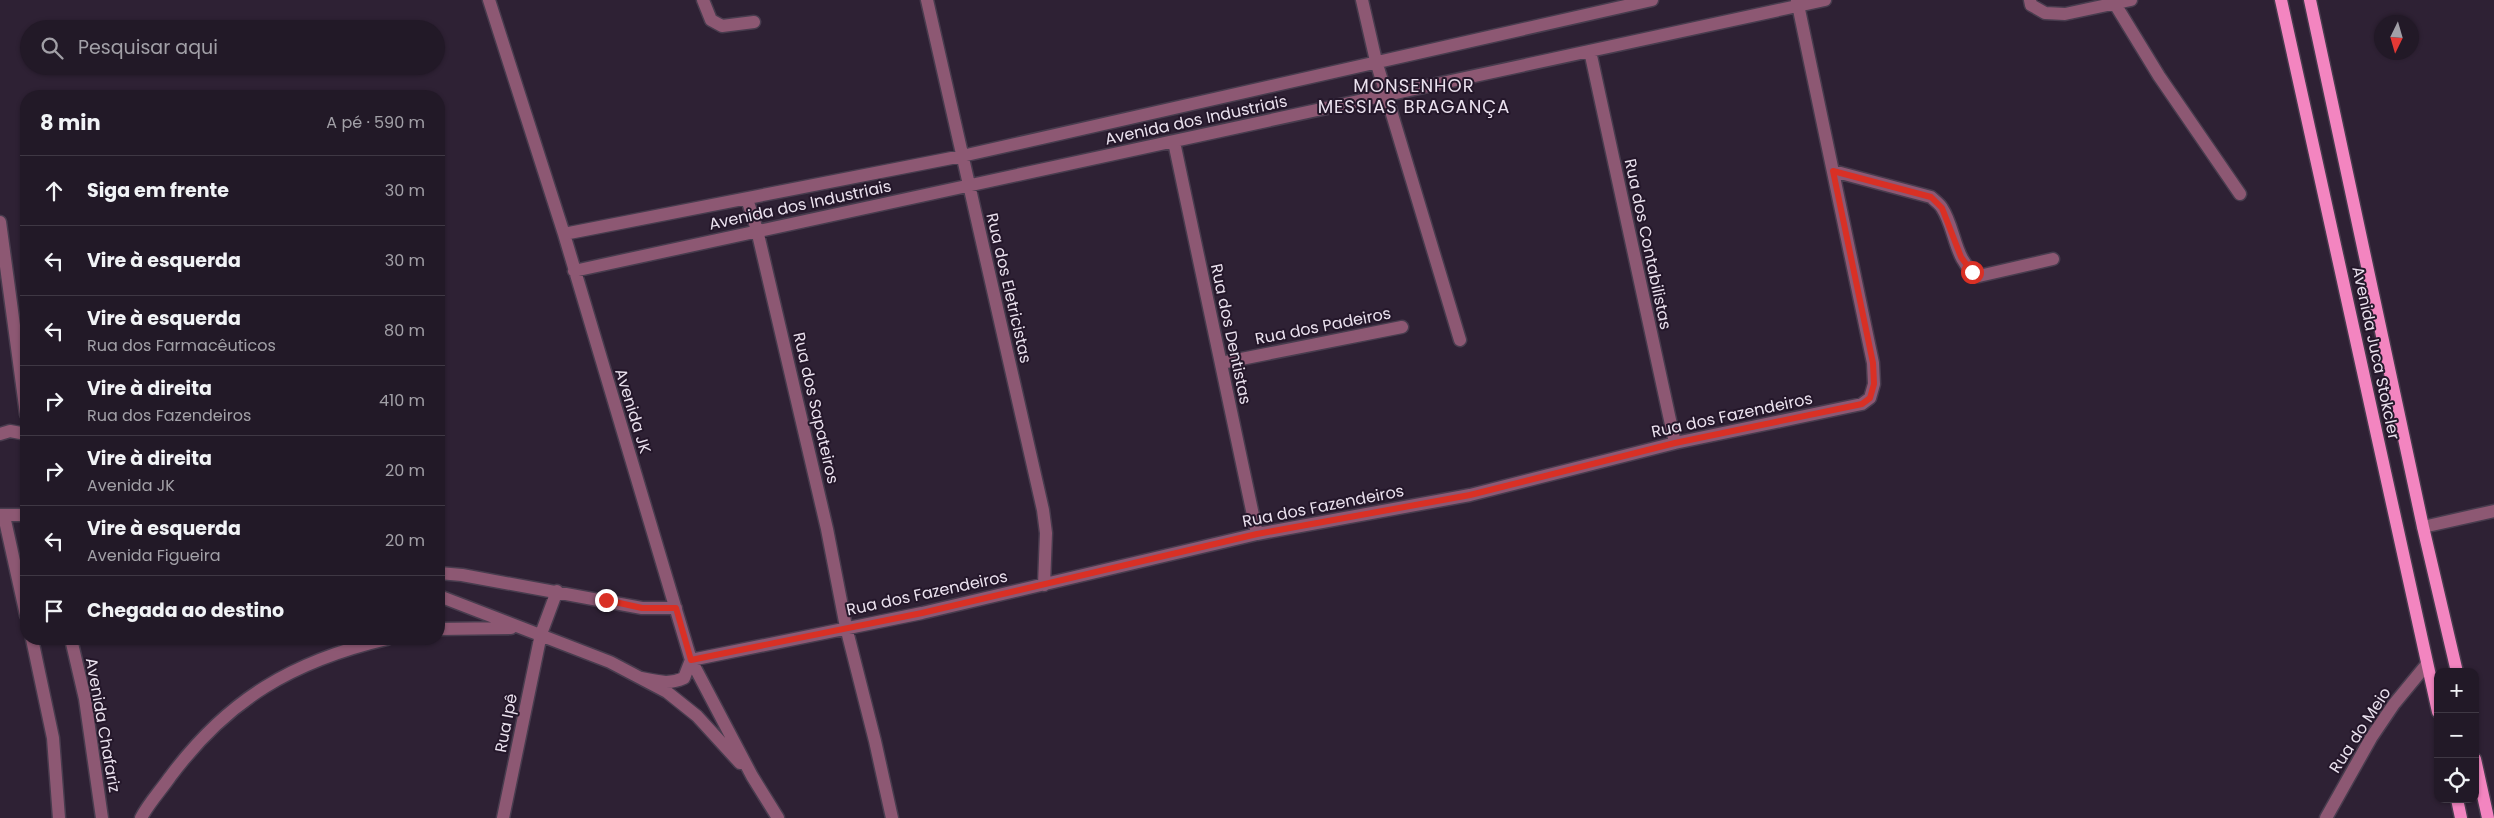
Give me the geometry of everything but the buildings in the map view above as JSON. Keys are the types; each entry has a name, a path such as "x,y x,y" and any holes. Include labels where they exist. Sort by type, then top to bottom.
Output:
{"main road":[{"name":"Avenida Juca Stokcler","path":"2282,0 2434,695"},
{"name":"Avenida Juca Stokcler","path":"2310,0 2423,527 2456,668"},
{"path":"2479,777 2488,818"},
{"path":"2457,803 2461,818"}],"street":[{"name":"Avenida JK","path":"489,0 564,234 691,660 752,776 778,818"},
{"path":"703,0 711,20 722,26 754,22"},
{"name":"Rua dos Eletricistas","path":"927,0 1043,510 1046,533 1044,585"},
{"path":"1362,0 1376,61 1460,340"},
{"name":"Avenida dos Industriais","path":"564,234 962,156 1652,0"},
{"name":"Avenida dos Industriais","path":"574,271 757,230 1387,96 1590,51 1797,2 1825,0"},
{"path":"2030,2 2045,13 2065,14 2131,0"},
{"path":"1797,2 1833,171 1931,197 1942,208 1961,257 1972,272 1979,276 2053,259"},
{"path":"2115,4 2159,76 2240,194"},
{"name":"Rua dos Contabilistas","path":"1590,51 1675,443"},
{"name":"Rua dos Dentistas","path":"1174,142 1257,534"},
{"name":"Rua dos Fazendeiros","path":"691,660 1044,585 1257,534 1470,495 1675,443 1857,405 1870,398 1874,384 1873,363 1833,171"},
{"name":"Rua dos Sapateiros","path":"747,198 757,230 827,529 846,627 876,741 892,818"},
{"path":"0,222 20,370"},
{"name":"Rua dos Padeiros","path":"1221,363 1402,327"},
{"path":"0,422 5,432 20,433"},
{"path":"2423,527 2494,511"},
{"path":"20,515 2,516 20,590"},
{"path":"445,574 557,591 642,608 676,608"},
{"name":"Rua Ipê","path":"503,818 541,634 557,591"},
{"path":"445,598 610,662 667,692 697,716 752,776"},
{"path":"445,629 520,628"},
{"path":"33,645 53,738 59,818"},
{"name":"Avenida Chafariz","path":"72,645 90,728 102,818"},
{"path":"141,818 183,760 228,712 279,677 348,648 361,645"},
{"path":"641,678 665,683 676,682 684,678 691,660"},
{"name":"Rua do Meio","path":"2326,818 2371,738 2394,704 2427,664"}],"district":[{"name":"MONSENHOR MESSIAS BRAGANÇA","path":"1414,95"}],"route":[{"path":"606,600 642,608 676,608 691,660 922,613 1257,534 1470,495 1675,443 1862,404 1870,398 1874,384 1873,363 1833,171 1931,197 1942,208 1961,257 1972,272"}]}
